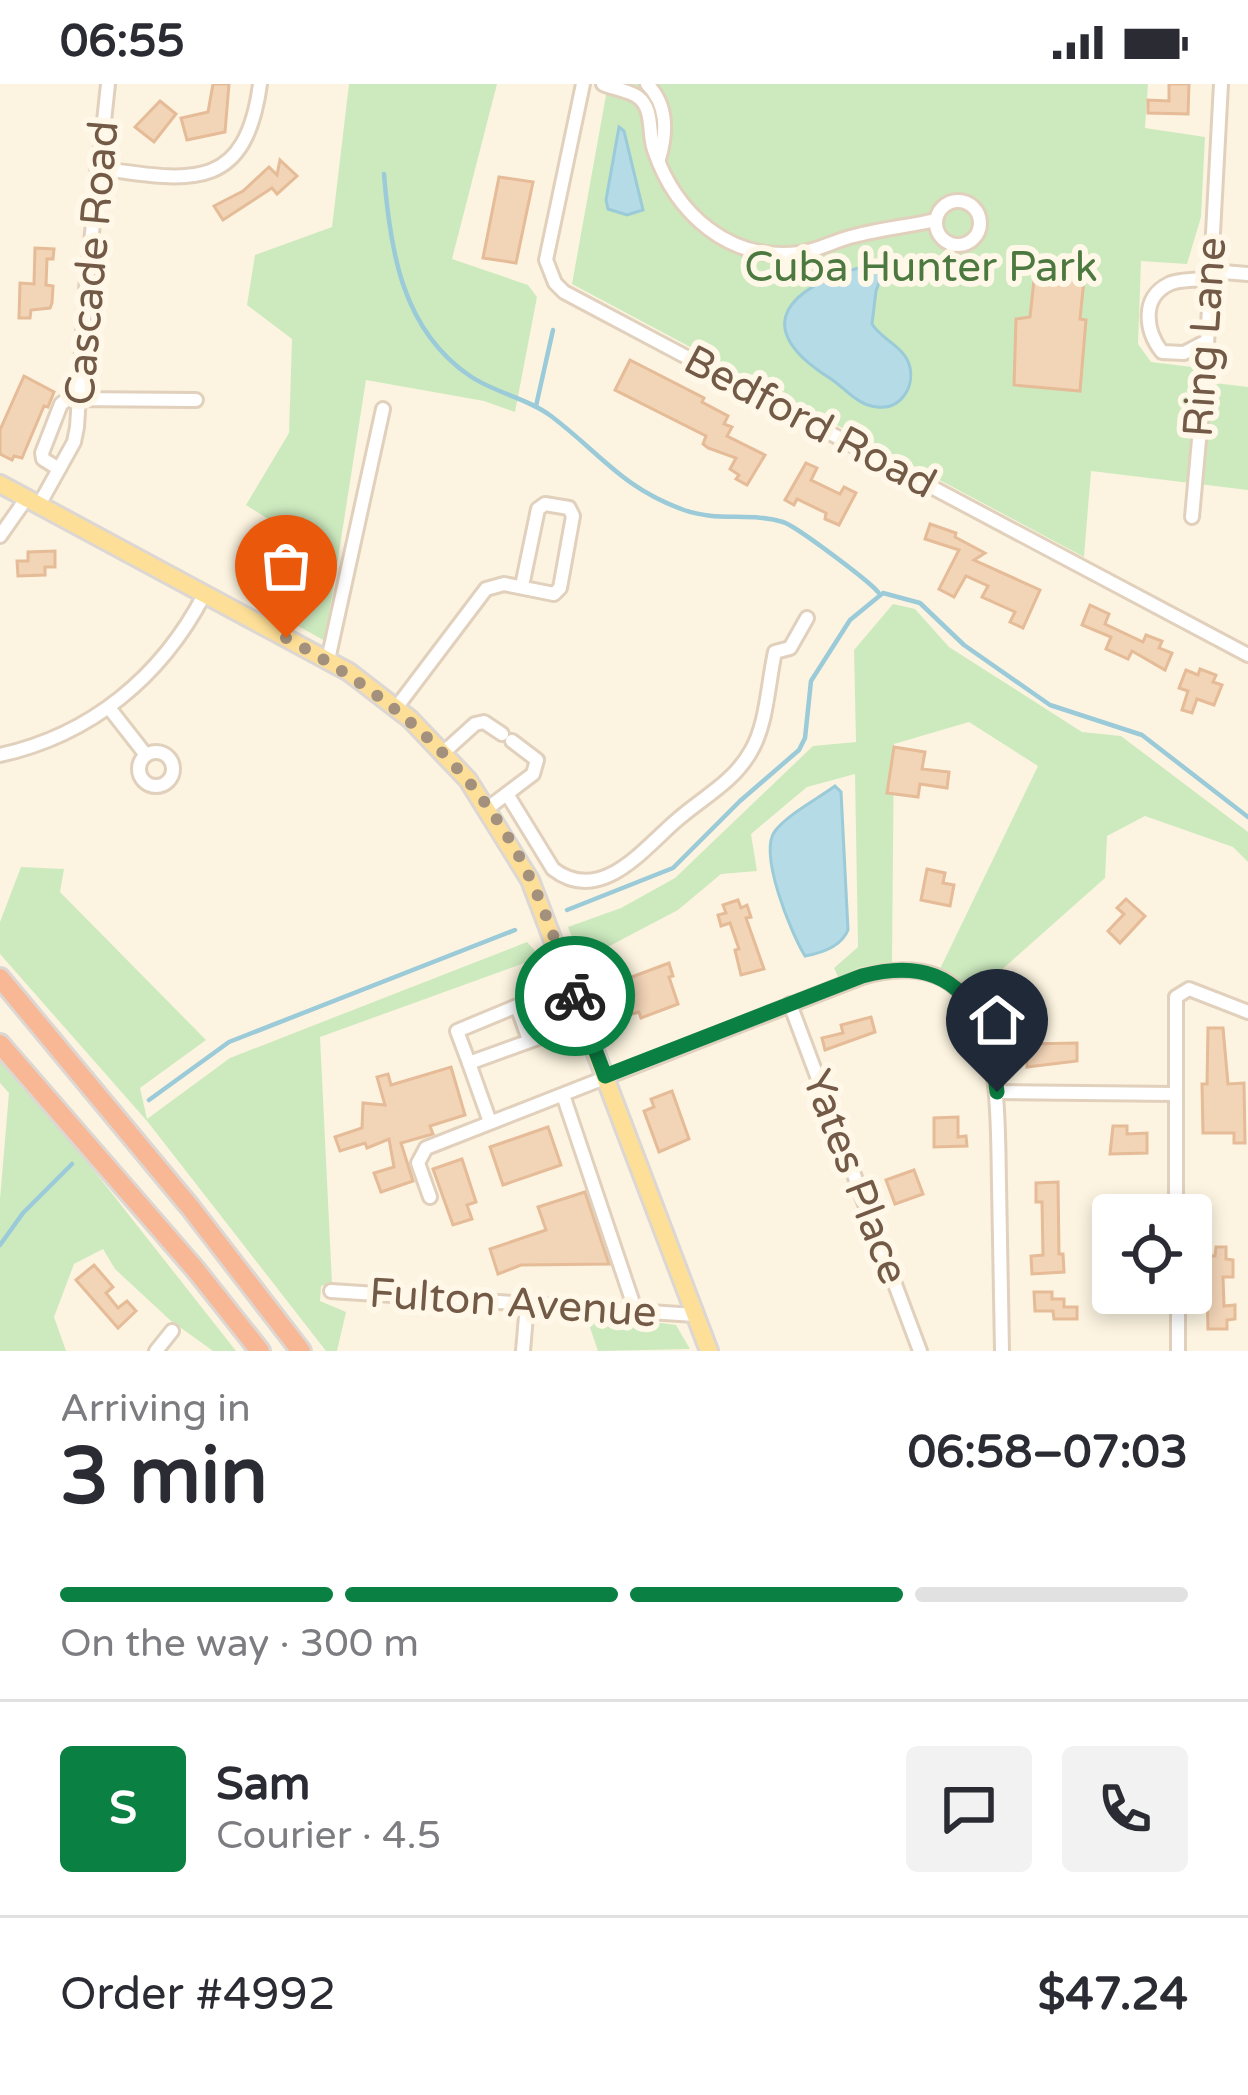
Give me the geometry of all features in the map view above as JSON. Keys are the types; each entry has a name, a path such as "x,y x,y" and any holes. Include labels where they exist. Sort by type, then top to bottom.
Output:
{"highway":[{"path":"0,978 190,1207 301,1351"},
{"path":"0,1043 260,1351"}],"main road":[{"path":"0,484 328,660 396,708 444,752 488,808 530,880 709,1351"}],"street":[{"name":"Cascade Road","path":"0,536 59,469 74,442 108,84"},
{"path":"97,168 172,178 196,177 216,169 245,142 260,84"},
{"name":"Bedford Road","path":"583,84 546,260 564,292 1248,655"},
{"path":"603,84 645,105 659,160 685,209 713,234 744,250 806,252 936,220"},
{"path":"647,84 661,100 664,115 659,160"},
{"name":"Ring Lane","path":"1192,517 1221,84"},
{"path":"1207,341 1184,353 1162,352 1148,330 1155,297 1170,283 1248,274"},
{"path":"59,469 42,453 68,398 196,400"},
{"path":"328,660 383,409"},
{"path":"396,708 486,590 493,585 522,586 554,594 560,588 573,516 568,508 545,504 538,509 522,586"},
{"path":"0,755 68,733 110,709 146,678 204,595"},
{"path":"507,794 562,876 582,881 627,866 735,775 750,755 775,652 790,647 807,618"},
{"path":"110,709 146,755"},
{"path":"444,752 475,724 484,722 537,760 533,774 488,808"},
{"path":"430,1197 418,1163 426,1148 879,972 927,974 956,989 980,1015 991,1046 997,1092 1002,1351"},
{"path":"1176,1194 1174,1006 1180,991 1198,991 1248,1012"},
{"name":"Yates Place","path":"790,1004 920,1351"},
{"path":"490,1122 457,1031 518,1006 534,1038"},
{"path":"469,1063 585,1022"},
{"path":"997,1092 1174,1094"},
{"path":"563,1095 636,1312"},
{"name":"Fulton Avenue","path":"331,1291 695,1316"},
{"path":"524,1351 527,1304"},
{"path":"1178,1314 1178,1351"},
{"path":"156,1351 172,1331"}],"green space":[{"path":"349,84 497,84 452,259 528,285 537,297 515,412 484,401 366,380 325,641 273,612 279,526 246,505 289,433 292,339 247,305 255,255 332,227"},
{"name":"Cuba Hunter Park","path":"608,84 1148,84 1145,128 1205,137 1201,217 1187,264 1141,261 1138,344 1151,362 1200,368 1206,382 1248,387 1248,490 1091,471 1084,557 572,284"},
{"path":"893,604 915,609 949,647 1082,732 1121,736 1248,832 1248,862 1233,847 1145,816 1107,836 1105,878 972,996 940,969 1038,766 969,722 894,744 892,962 858,968 840,981 834,968 858,947 855,774 807,787 751,834 757,871 721,874 678,910 581,961 568,927 621,908 675,878 813,746 856,742 854,650"},
{"path":"21,867 64,869 60,892 206,1040 140,1088 147,1119 230,1058 527,942 541,957 320,1037 332,1283 321,1286 320,1301 346,1312 337,1351 326,1351 147,1121 0,954 0,922"},
{"path":"0,1059 32,1092 236,1351 213,1351 170,1320 115,1269 103,1249 74,1264 54,1317 66,1351 0,1351 0,1199 9,1093 0,1083"},
{"path":"585,1313 676,1325 690,1349 598,1351"}],"water":[{"path":"619,127 624,131 643,210 627,215 608,209 606,200"},
{"path":"878,263 884,269 872,324 902,352 911,372 905,395 886,407 858,400 803,358 788,338 785,321 806,291"},
{"path":"835,786 841,792 848,930 836,945 805,956 778,893 771,842 788,818"}],"building":[{"path":"213,84 229,84 225,132 187,140 181,118 208,112"},
{"path":"1169,84 1189,84 1188,114 1148,113 1148,100 1169,101"},
{"path":"160,101 176,114 154,142 135,127"},
{"path":"280,160 297,176 277,194 272,188 223,220 214,206 243,191 269,167 277,175"},
{"path":"499,177 533,182 516,263 483,258"},
{"path":"35,248 54,249 53,259 47,259 46,285 53,286 52,303 50,308 31,310 30,318 19,318 20,283 34,284"},
{"path":"1072,259 1086,260 1080,391 1014,385 1016,319 1030,317 1036,261 1071,264"},
{"path":"630,360 704,398 702,402 728,416 724,424 732,427 727,436 765,455 747,485 730,469 736,458 708,448 703,444 706,436 615,390"},
{"path":"24,376 54,392 22,458 12,460 0,454 0,430"},
{"path":"806,463 817,468 811,480 840,494 844,487 856,493 839,525 797,499 794,505 785,500"},
{"path":"930,524 956,533 955,537 985,553 974,560 1040,590 1023,628 1010,622 1015,612 982,597 988,586 966,576 954,597 939,589 959,550 925,539"},
{"path":"55,551 55,567 45,567 45,575 18,576 17,561 28,561 28,552"},
{"path":"1090,605 1109,614 1105,624 1143,642 1146,635 1162,641 1159,648 1172,653 1165,670 1132,651 1128,659 1106,649 1111,637 1082,625"},
{"path":"1200,669 1216,675 1213,682 1222,685 1214,705 1197,699 1192,713 1182,710 1188,691 1179,688 1186,670 1198,675"},
{"path":"894,747 925,752 922,769 949,772 947,788 920,784 918,797 887,793"},
{"path":"927,869 945,873 943,883 954,885 950,906 921,900"},
{"path":"1126,899 1145,916 1120,943 1108,931 1124,914 1117,908"},
{"path":"738,900 741,908 747,905 751,917 746,918 764,969 741,975 730,923 721,926 718,915 726,913 723,905"},
{"path":"669,963 678,1004 641,1018 639,1012 629,1015 624,998 634,994 629,978"},
{"path":"871,1017 875,1032 825,1050 822,1038 843,1033 841,1025"},
{"path":"1208,1028 1223,1028 1228,1084 1244,1083 1245,1143 1234,1143 1234,1133 1203,1133"},
{"path":"1077,1043 1077,1061 1027,1067 1027,1044"},
{"path":"451,1067 465,1115 430,1126 433,1134 401,1143 413,1181 381,1192 374,1173 394,1167 389,1139 340,1151 335,1137 362,1128 363,1103 385,1105 377,1077 388,1074 391,1085"},
{"path":"672,1091 689,1139 659,1152 644,1111 654,1107 651,1099"},
{"path":"958,1117 958,1137 966,1136 967,1146 934,1147 934,1118"},
{"path":"1113,1126 1127,1126 1127,1134 1147,1133 1147,1153 1110,1154"},
{"path":"548,1127 561,1165 503,1185 490,1147"},
{"path":"462,1159 476,1202 467,1205 472,1219 453,1225 433,1169"},
{"path":"914,1170 923,1194 895,1204 886,1180"},
{"path":"1058,1182 1059,1254 1063,1254 1064,1272 1032,1274 1031,1256 1043,1255 1042,1202 1036,1202 1036,1183"},
{"path":"585,1192 609,1264 521,1265 498,1274 490,1249 546,1230 538,1207"},
{"path":"1216,1247 1226,1247 1226,1259 1233,1260 1233,1277 1223,1277 1224,1306 1235,1305 1235,1319 1227,1320 1227,1329 1208,1329"},
{"path":"94,1265 113,1287 106,1293 118,1308 127,1301 136,1311 118,1328 76,1280"},
{"path":"1034,1292 1052,1292 1052,1299 1064,1299 1064,1307 1077,1307 1077,1319 1054,1319 1053,1311 1035,1311"}],"waterway":[{"path":"384,174 390,231 404,286 414,312 447,357 480,382 551,416 613,469 662,501 696,514 783,522 878,592"},
{"path":"536,406 553,330"},
{"path":"567,910 673,868 799,750 805,738 811,681 850,620 883,593 920,603 964,645 1050,705 1142,735 1248,817"},
{"path":"149,1100 229,1042 515,930"},
{"path":"0,1245 23,1213 72,1164"}],"way so far":[{"path":"286,638 377,692 468,780 518,855 575,996"}],"route":[{"path":"575,996 605,1076 862,976 894,970 927,974 956,989 980,1015 991,1046 997,1092"}]}
